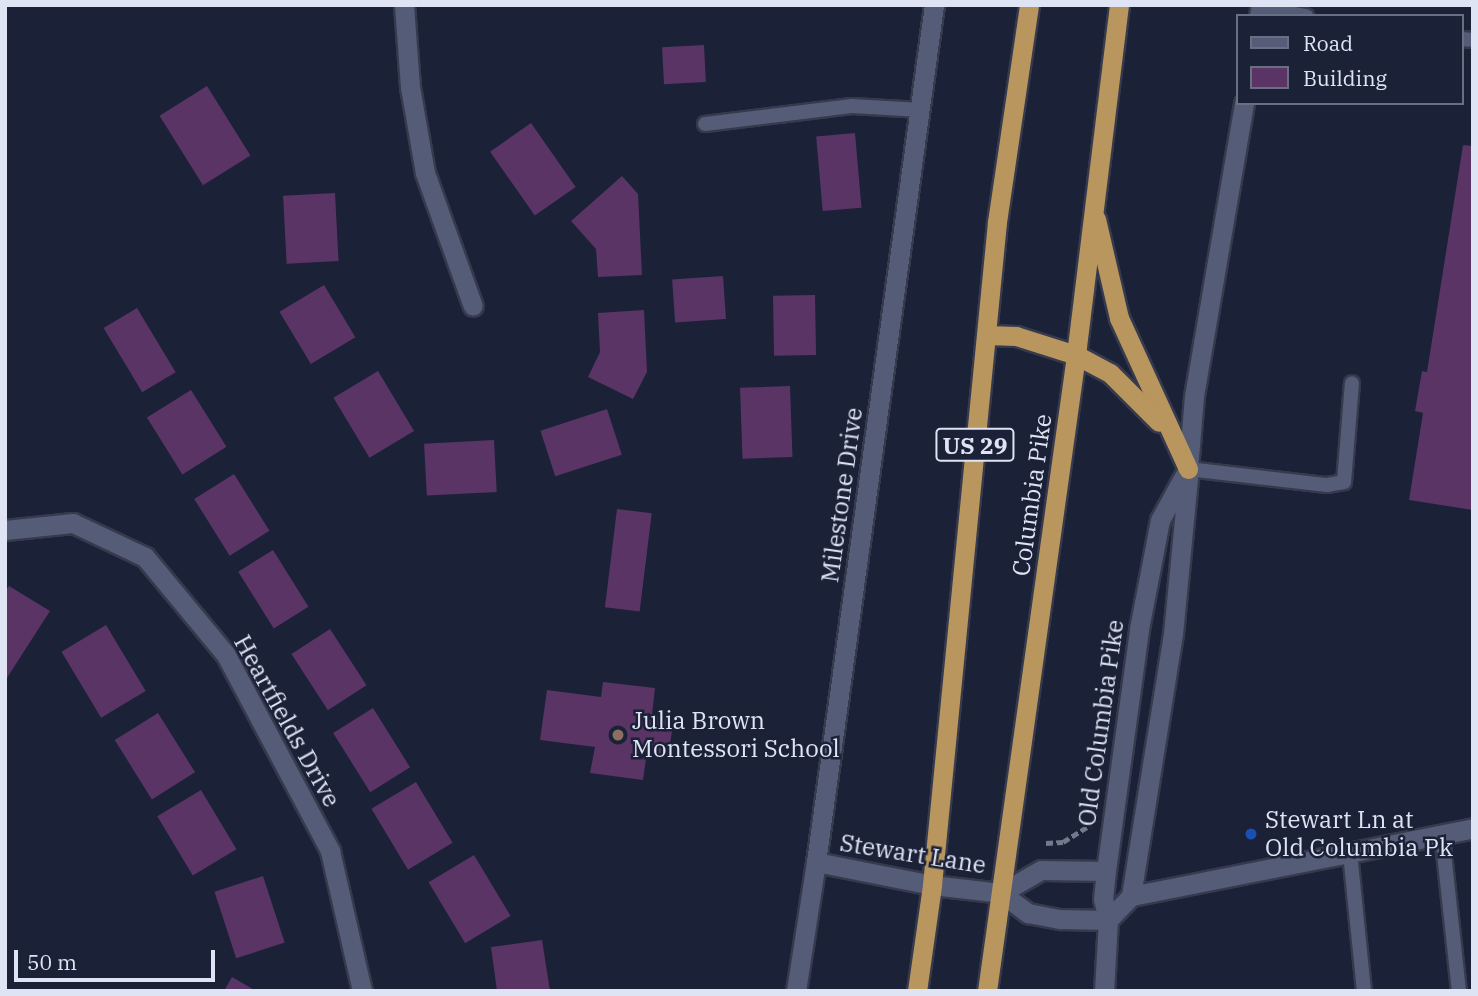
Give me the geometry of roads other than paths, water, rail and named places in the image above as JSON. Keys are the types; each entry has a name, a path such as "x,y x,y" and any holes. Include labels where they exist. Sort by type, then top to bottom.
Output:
{"highway":[{"name":"US 29","path":"917,991 932,885 997,222 1030,5"},
{"name":"Columbia Pike","path":"987,991 1076,355 1092,204 1119,5"},
{"path":"1092,204 1119,318 1167,431 1188,469"},
{"path":"986,335 1016,336 1076,355 1110,373 1167,431"}],"street":[{"path":"404,5 410,87 425,173 473,306"},
{"name":"Milestone Drive","path":"796,991 934,5"},
{"name":"Old Columbia Pike","path":"1131,896 1174,634 1194,396 1244,105"},
{"name":"Old Columbia Pike","path":"1104,991 1108,920 1103,899 1118,759 1160,520 1188,469"},
{"name":"Heartfields Drive","path":"5,530 73,523 145,557 226,655 330,850 362,991"},
{"path":"1108,920 1131,896 1473,828"},
{"name":"Stewart Lane","path":"816,862 932,885 1001,893 1028,913 1060,919 1108,920"},
{"name":"Stewart Lane","path":"1001,893 1041,870 1105,871"}],"lane":[{"path":"1260,10 1291,14"},
{"path":"705,124 852,106 921,110"},
{"path":"1188,469 1327,485 1344,481 1352,383"},
{"path":"1442,835 1459,991"},
{"path":"1350,853 1364,991"}],"place":[{"name":"Julia Brown Montessori School","path":"618,735"},
{"name":"Stewart Ln at Old Columbia Pk","path":"1251,834"}]}
